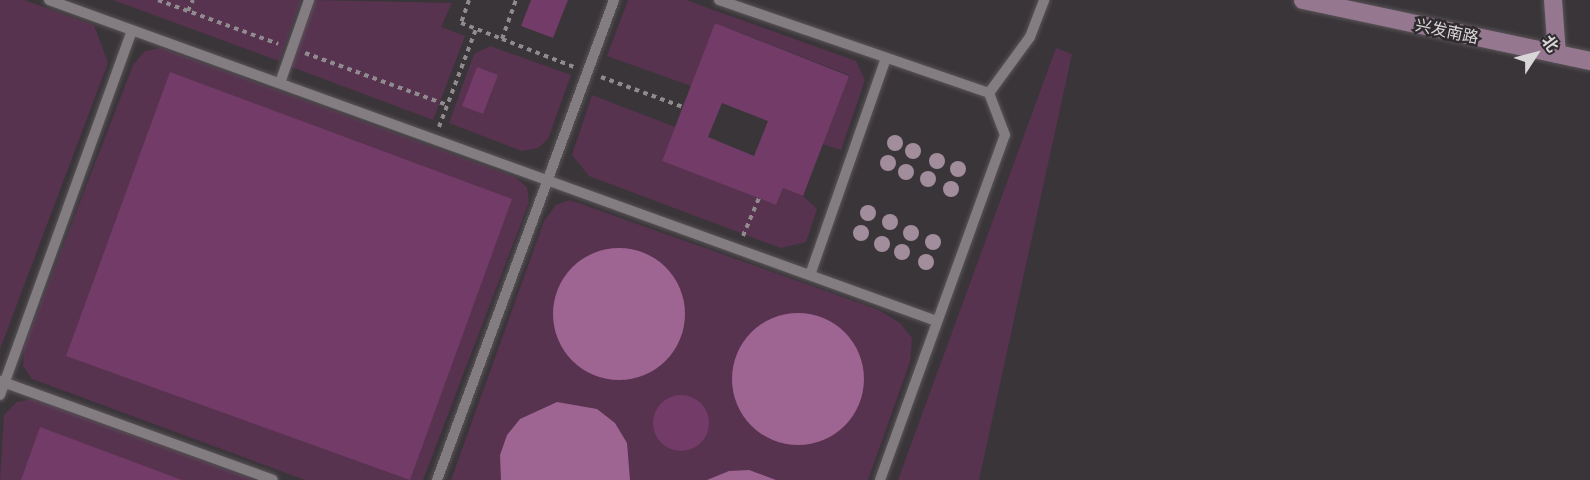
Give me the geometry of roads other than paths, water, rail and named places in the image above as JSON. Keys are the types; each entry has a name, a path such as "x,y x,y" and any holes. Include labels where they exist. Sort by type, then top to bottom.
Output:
{"street":[{"name":"兴发南路","path":"1303,0 1590,61"},
{"path":"1553,0 1557,54"}],"lane":[{"path":"49,0 936,321"},
{"path":"280,83 309,0"},
{"path":"437,480 614,0"},
{"path":"719,0 885,61 989,93"},
{"path":"989,93 1030,38 1044,0"},
{"path":"0,395 2,381 132,30"},
{"path":"810,275 885,61"},
{"path":"880,480 1005,135 989,93"},
{"path":"2,381 273,480"}]}
